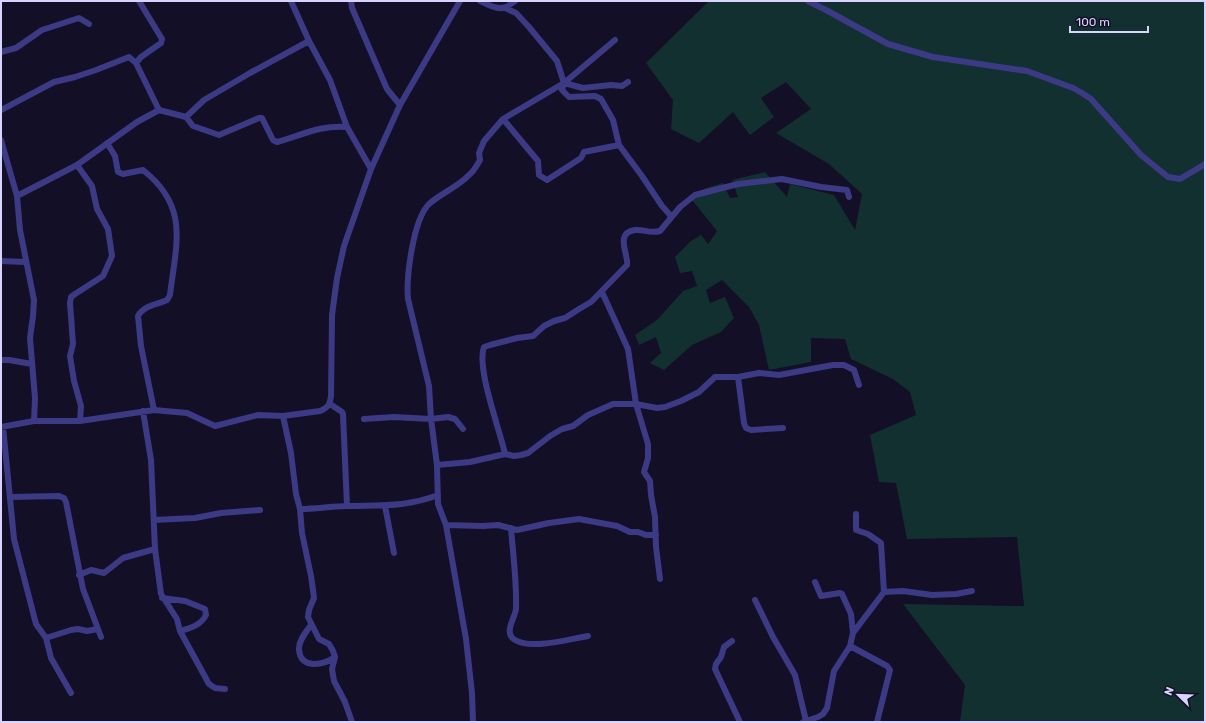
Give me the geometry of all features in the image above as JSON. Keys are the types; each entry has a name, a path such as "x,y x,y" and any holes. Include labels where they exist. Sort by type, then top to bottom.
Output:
{"street":[{"path":"136,63 141,57 161,43 162,39 139,1"},
{"path":"291,1 309,41 330,80 348,127 371,169"},
{"path":"350,1 387,89 400,105"},
{"path":"71,693 51,658 46,638 36,624 17,552 14,539 2,427 34,421 80,421 154,410 187,413 215,426 258,415 283,416 320,411 326,408 330,404 331,396 332,316 337,278 344,246 371,169 400,105 460,1"},
{"path":"480,1 497,8 506,8 516,13 529,26 557,61 564,83 562,90 569,97 595,96 601,99 613,120 619,145 662,206 671,216"},
{"path":"506,8 515,1"},
{"path":"808,1 888,44 933,57 1027,71 1082,93 1091,99 1141,155 1168,177 1180,179 1205,164"},
{"path":"1,52 16,48 42,30 61,23 79,18 89,24"},
{"path":"473,722 472,693 466,639 446,525 438,504 437,465 431,419 429,386 410,311 407,287 412,241 428,205 470,175 480,160 479,152 484,141 503,119 564,83 615,40"},
{"path":"186,117 204,100 309,41"},
{"path":"1,110 54,82 75,77 129,57 136,63 158,110"},
{"path":"564,83 583,88 611,85 622,86 628,82"},
{"path":"17,196 77,165 137,122 158,110 186,117 193,126 219,135 262,118 274,140 277,142 315,129 348,127"},
{"path":"503,119 538,161 539,175 548,180 581,158 584,152 619,145"},
{"path":"1,140 17,196 20,230 34,300 30,338 35,398 34,421"},
{"path":"107,143 115,156 118,172 123,174 143,170 149,174 168,196 174,209 177,226 177,247 170,295 167,300 144,310 138,316 141,346 154,410"},
{"path":"1,165 8,161"},
{"path":"77,165 92,186 96,209 108,229 112,256 103,276 75,294 71,298 70,303 73,344 70,356 72,374 81,406 80,421"},
{"path":"505,454 484,376 482,359 484,348 490,344 533,336 544,326 565,318 591,302 626,266 628,261 623,241 626,234 630,231 660,231 671,216 695,195 738,184 782,179 822,187 847,190 849,197"},
{"path":"1,261 26,262"},
{"path":"602,292 628,349 636,404 648,444 648,458 644,472 650,481 655,517 660,579"},
{"path":"1,360 32,364"},
{"path":"437,465 470,462 505,454 514,456 528,453 562,429 573,426 588,414 613,404 636,404 658,408 664,407 699,392 715,377 738,377 759,373 778,375 814,368 844,365 854,370 859,385"},
{"path":"738,377 744,423 746,428 751,430 783,428"},
{"path":"330,404 343,414 347,506"},
{"path":"143,411 151,460 155,549 162,598 175,615 180,631 209,684 215,688 225,689"},
{"path":"283,416 291,453 296,494 300,509 302,533 314,598 308,617 319,639 329,644 334,651 335,657 332,669 334,681 345,702 352,722"},
{"path":"364,419 394,417 431,419 448,416 452,417 463,429"},
{"path":"300,509 401,505 438,495"},
{"path":"10,497 59,496 64,498 79,575 86,600 101,637"},
{"path":"385,506 394,553"},
{"path":"154,520 195,518 221,513 260,510"},
{"path":"853,634 884,592 881,543 868,534 856,530 856,514"},
{"path":"446,525 498,525 517,530 549,523 579,519 617,526 630,532 656,535"},
{"path":"511,528 516,611 510,627 510,635 514,640 526,644 546,643 588,636"},
{"path":"79,575 92,570 104,573 123,558 155,549"},
{"path":"755,600 776,642 795,675 804,721 818,717 823,714 826,708 834,671 850,646 853,634 851,614 842,594 821,596 815,582"},
{"path":"884,592 902,591 932,595 956,594 972,591"},
{"path":"162,598 185,600 205,609 206,615 203,622 180,631"},
{"path":"311,625 302,638 300,644 299,650 302,660 316,665 331,660 335,657"},
{"path":"46,638 72,630 78,629 87,631 98,629"},
{"path":"732,641 724,647 715,669 740,722"},
{"path":"850,646 887,666 890,670 876,722"}],"green space":[{"path":"709,1 1205,1 1205,722 960,722 965,685 903,604 1024,606 1017,537 907,539 896,483 879,482 870,435 916,415 910,392 893,379 851,359 845,339 811,338 811,362 769,370 759,325 749,307 722,280 706,290 710,303 725,297 734,318 721,332 692,345 664,370 650,363 661,353 656,337 639,345 635,335 657,320 683,291 697,286 692,271 680,273 675,257 691,241 701,235 708,244 717,231 689,196 706,188 723,183 730,198 738,197 732,180 765,172 787,197 790,184 834,195 855,230 862,194 829,164 776,133 811,109 786,82 761,98 774,117 750,135 733,112 699,143 671,129 673,100 646,63"}]}
